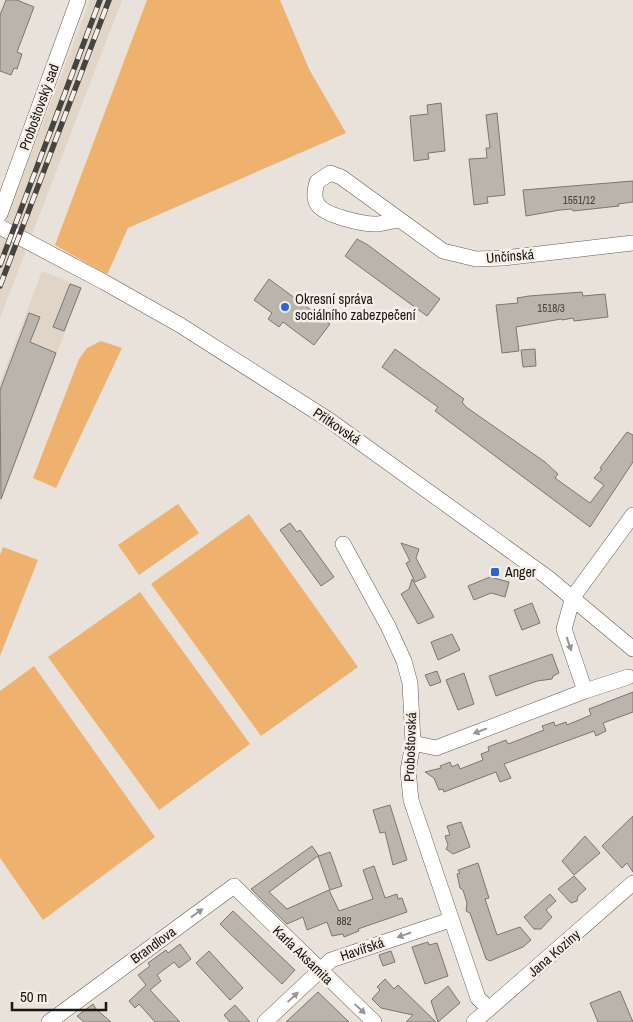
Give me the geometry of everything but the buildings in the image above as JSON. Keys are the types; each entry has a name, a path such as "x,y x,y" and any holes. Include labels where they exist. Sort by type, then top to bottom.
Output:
{"street":[{"name":"Proboštovský sad","path":"0,214 78,0"},
{"name":"Unčínská","path":"398,220 376,224 342,218 325,211 317,204 314,194 317,182 330,173 341,177 443,251 476,259 504,258 633,244"},
{"name":"Přítkovská","path":"0,227 180,326 329,420 423,486 573,597 633,649"},
{"path":"585,691 564,628 573,597 633,515"},
{"name":"Proboštovská","path":"343,544 388,626 404,660 410,683 413,743 408,771 411,800 450,920 478,998 489,1009"},
{"path":"413,743 436,748 585,691 628,677"},
{"name":"Jana Koziny","path":"474,1022 633,883"},
{"name":"Karla Aksamita","path":"234,886 374,1022"},
{"name":"Brandlova","path":"59,1019 234,886"},
{"name":"Havířská","path":"265,1022 332,960 450,920"}],"shaded area":[{"path":"90,0 122,0 0,318 0,236"},
{"path":"147,0 280,0 309,69 346,133 128,228 107,275 55,245"},
{"path":"42,271 82,287 0,504 0,383"},
{"path":"101,341 122,348 56,488 33,478 79,359 87,348"},
{"path":"178,504 199,533 139,575 118,545"},
{"path":"249,514 358,667 261,736 151,584"},
{"path":"3,547 38,560 0,656 0,555"},
{"path":"140,592 250,744 159,810 48,657"},
{"path":"34,666 155,837 43,920 0,858 0,691"}],"railway":[{"path":"0,265 100,0"},
{"path":"0,286 109,0"}],"place":[{"name":"Okresní správa sociálního zabezpečení","path":"285,307"},
{"name":"Anger","path":"495,572"}]}
